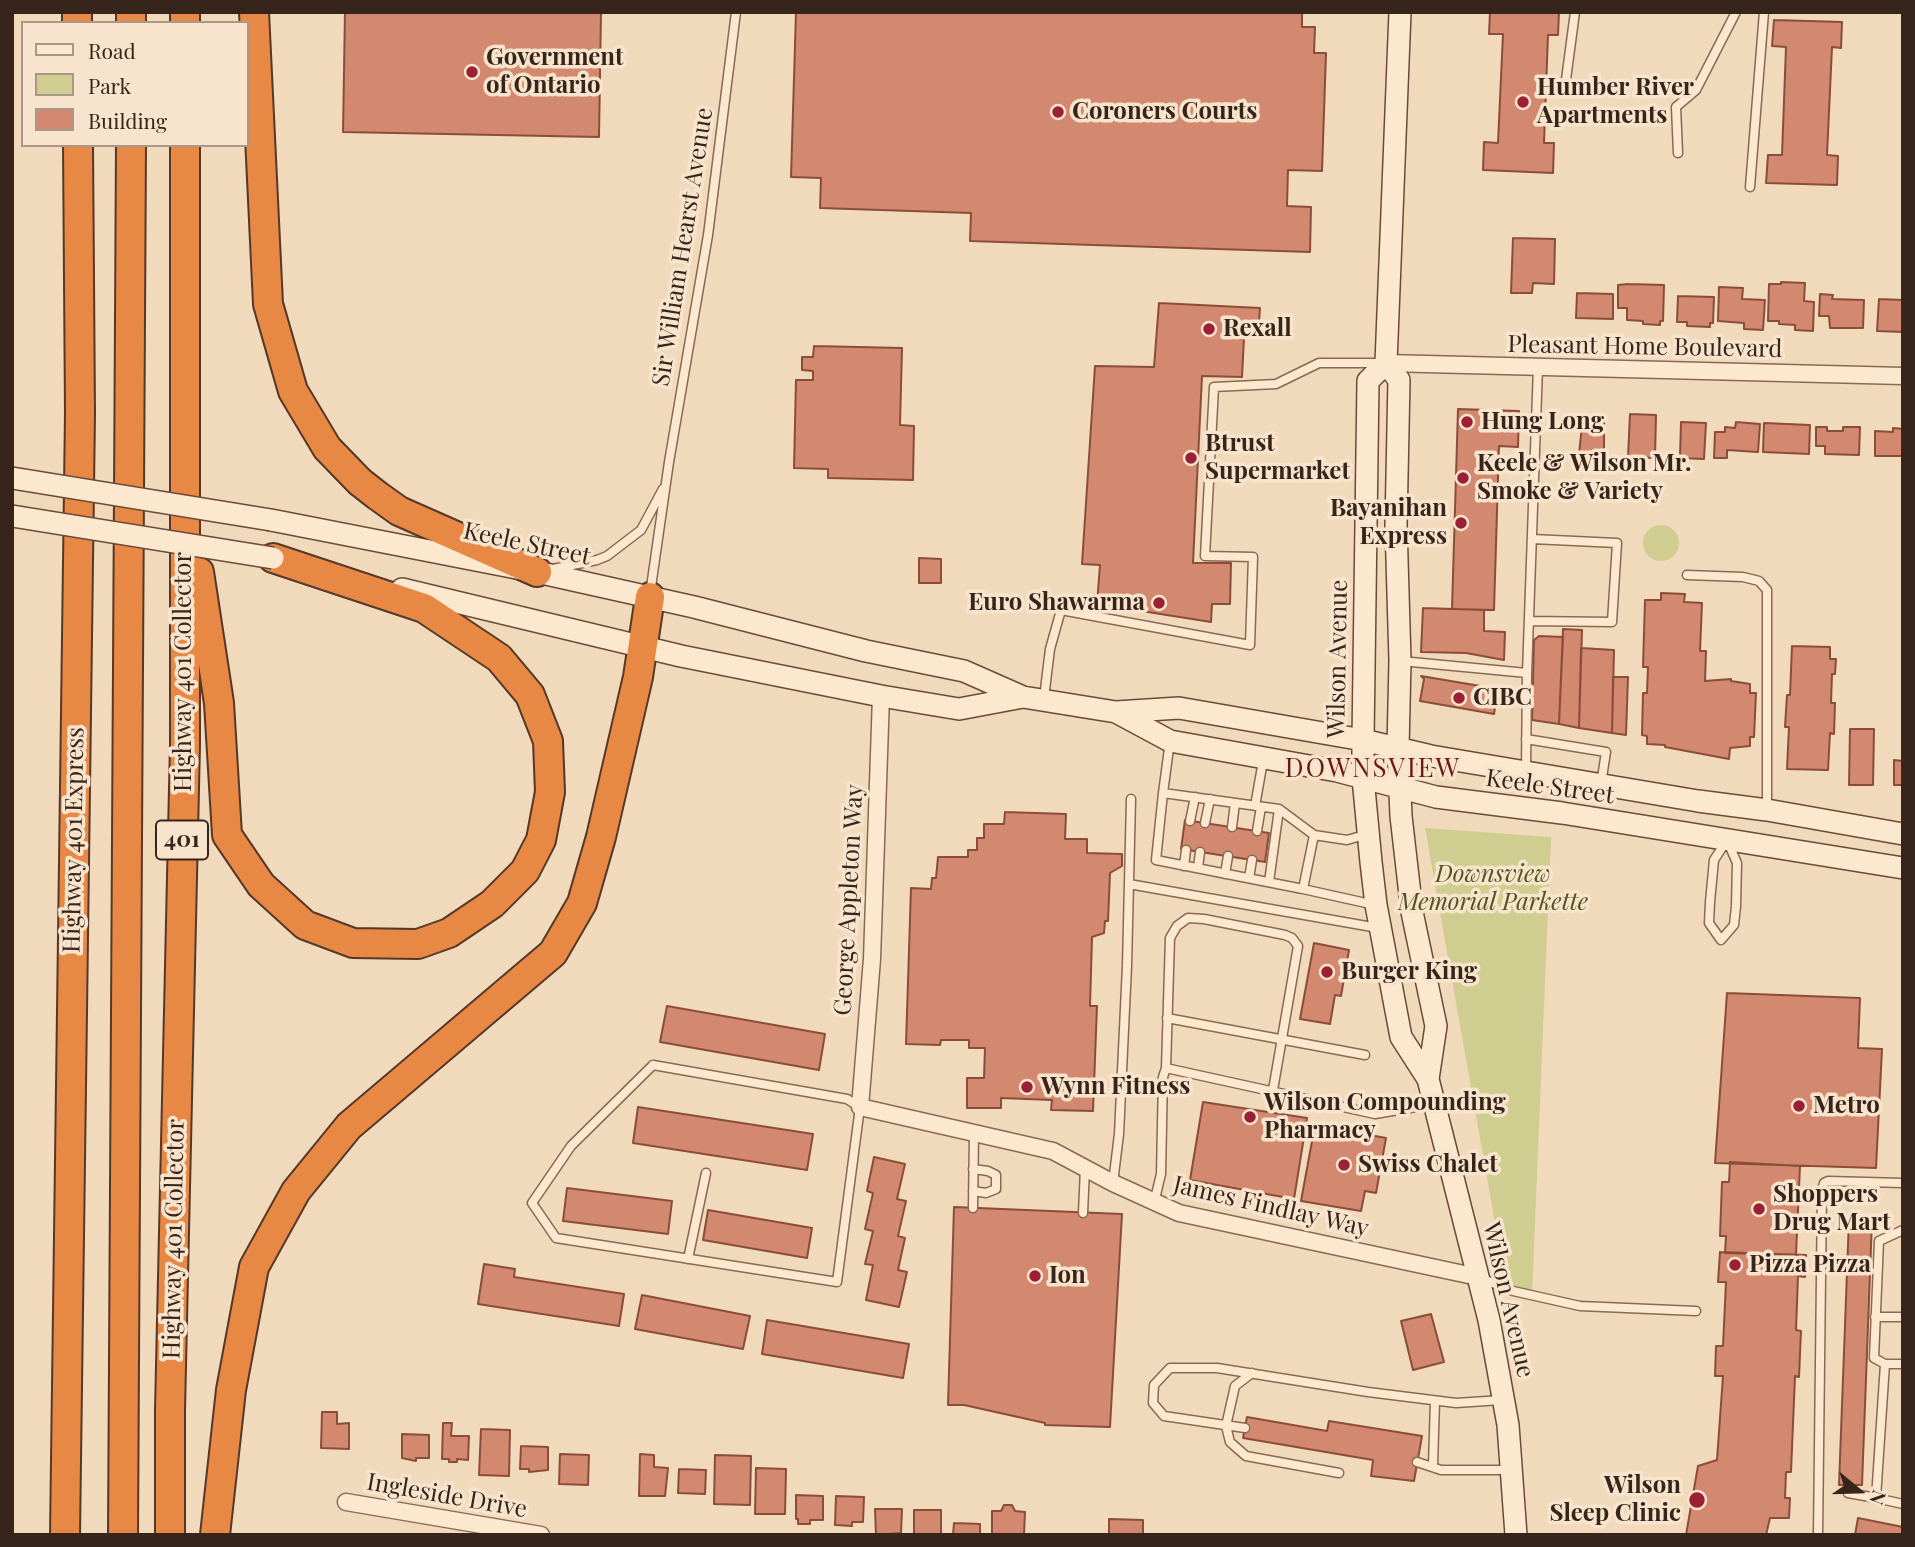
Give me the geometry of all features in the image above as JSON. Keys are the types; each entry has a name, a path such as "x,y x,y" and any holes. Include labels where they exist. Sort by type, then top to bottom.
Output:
{"highway":[{"path":"254,12 268,304 293,391 327,448 360,482 378,496 399,511 537,572"},
{"name":"Highway 401 Express","path":"65,1535 79,413 78,147"},
{"name":"401","path":"124,1535 131,147"},
{"name":"Highway 401 Collector","path":"170,1535 170,1396 184,758 185,147"},
{"path":"186,482 219,703 227,835 261,885 305,925 353,943 418,944 449,933 492,904 525,871 541,840 550,792 548,741 530,695 499,658 424,608 273,558"},
{"path":"215,1535 231,1390 254,1267 296,1191 349,1126 553,953 582,903 601,837 638,677 650,597"}],"main road":[{"name":"Wilson Avenue","path":"1400,12 1386,363 1399,380 1396,525 1400,789 1412,912 1436,1027 1428,1079 1489,1320 1503,1400 1516,1535"},
{"name":"Wilson Avenue","path":"1386,363 1368,381 1363,778 1376,905 1401,1037 1428,1079"},
{"name":"Keele Street","path":"12,478 271,520 537,572 866,651 964,671 1034,699 1116,712 1179,708 1363,740 1430,756 1903,834"},
{"name":"Keele Street","path":"12,516 273,558 681,656 881,696 959,709 1034,699"},
{"name":"Keele Street","path":"1116,712 1170,741 1337,771 1436,797 1562,813 1903,868"},
{"path":"1698,801 1720,823 1727,840 1741,822 1767,810"}],"street":[{"name":"Pleasant Home Boulevard","path":"1386,363 1903,376"},
{"name":"George Appleton Way","path":"860,1107 872,959 881,696"},
{"name":"James Findlay Way","path":"860,1107 1053,1151 1113,1183 1179,1213 1478,1277"},
{"name":"Ingleside Drive","path":"346,1502 541,1535"}],"lane":[{"name":"Sir William Hearst Avenue","path":"650,597 665,487 708,234 736,12"},
{"path":"1564,87 1575,12"},
{"path":"1678,153 1676,107 1696,90 1736,12"},
{"path":"1750,187 1764,12"},
{"path":"1034,699 1061,610 1250,645 1253,557 1205,556 1214,387 1276,384 1319,363 1386,363"},
{"path":"1526,772 1538,367"},
{"name":"Sir William Hearst Avenue","path":"537,572 607,556 641,530 665,487"},
{"path":"1529,621 1612,622 1617,543 1532,539"},
{"path":"1686,575 1744,577 1759,581 1767,590 1767,810"},
{"path":"1400,661 1527,673"},
{"path":"1526,739 1606,752 1601,784"},
{"path":"1170,741 1156,860 1376,905"},
{"path":"1257,831 1263,759"},
{"path":"1163,793 1279,809 1314,835 1347,840 1368,834"},
{"path":"1190,821 1195,797"},
{"path":"1113,1183 1119,1133 1131,799"},
{"path":"1205,823 1210,799"},
{"path":"1232,827 1235,803"},
{"path":"1269,882 1279,809"},
{"path":"1303,889 1314,835"},
{"path":"1727,840 1737,863 1736,906 1734,925 1721,940 1709,923 1714,860 1727,840"},
{"path":"1184,866 1186,850"},
{"path":"1198,868 1200,852"},
{"path":"1225,874 1228,856"},
{"path":"1248,878 1252,860"},
{"path":"1129,884 1380,929"},
{"path":"1154,1203 1161,1174 1170,938 1177,926 1188,918 1285,935 1292,938 1298,946 1273,1090"},
{"path":"1167,1018 1365,1055"},
{"path":"653,1065 847,1099 860,1107 838,1282 556,1238 532,1203 571,1146 653,1065"},
{"path":"1166,1068 1375,1114 1433,1104"},
{"path":"973,1208 974,1133"},
{"path":"1083,1213 1085,1168"},
{"path":"973,1169 996,1175 996,1189 986,1193 973,1191"},
{"path":"688,1259 706,1173"},
{"path":"1818,1535 1822,1190 1824,1183 1828,1181 1903,1183"},
{"path":"1903,1230 1879,1241 1874,1358 1885,1364 1903,1364"},
{"path":"1478,1277 1513,1291 1580,1306 1696,1311"},
{"path":"1875,1317 1903,1317"},
{"path":"1877,1498 1885,1364"},
{"path":"1245,1428 1164,1416 1153,1403 1154,1385 1170,1368 1217,1368 1434,1401 1456,1403 1503,1400"},
{"path":"1252,1373 1235,1385 1227,1426 1230,1442 1246,1456 1339,1473"},
{"path":"1433,1465 1434,1401"},
{"path":"1417,1461 1441,1470 1511,1470"},
{"path":"1848,1493 1903,1504"}],"green space":[{"path":"1661,525 1673,531 1679,543 1673,555 1661,561 1649,555 1643,543 1649,531"},
{"name":"Downsview Memorial Parkette","path":"1425,828 1551,837 1532,1295 1507,1290"}],"building":[{"name":"Government of Ontario","path":"345,12 601,12 599,137 343,132"},
{"name":"Coroners Courts","path":"796,12 1302,12 1302,27 1315,27 1314,53 1326,53 1322,171 1288,170 1287,206 1311,207 1310,252 970,241 971,213 820,208 821,178 791,177"},
{"name":"Humber River Apartments","path":"1490,12 1559,12 1558,35 1548,35 1544,143 1554,143 1553,173 1483,170 1484,142 1498,143 1503,34 1489,34"},
{"path":"1774,20 1842,22 1841,48 1832,47 1827,155 1838,156 1837,185 1766,183 1768,155 1782,155 1786,47 1772,46"},
{"path":"1513,238 1555,239 1554,284 1533,283 1532,293 1511,293"},
{"path":"1805,283 1804,301 1814,302 1813,331 1795,330 1795,325 1768,321 1769,284"},
{"path":"1618,285 1664,285 1663,321 1660,321 1660,325 1627,320 1627,308 1618,308"},
{"path":"1719,287 1743,288 1742,299 1765,300 1763,330 1744,329 1744,323 1718,321"},
{"path":"1577,293 1613,294 1613,319 1576,318"},
{"path":"1820,294 1833,295 1832,299 1864,300 1863,328 1830,328 1829,316 1819,316"},
{"path":"1678,296 1714,297 1713,323 1710,323 1710,327 1687,326 1687,322 1677,322"},
{"path":"1879,299 1903,300 1903,332 1877,331"},
{"path":"1159,303 1260,308 1258,337 1244,338 1242,377 1202,376 1193,563 1231,563 1230,604 1212,604 1211,622 1097,604 1100,565 1082,564 1095,366 1154,367"},
{"path":"814,346 902,348 900,425 914,426 913,480 828,478 828,469 794,468 796,380 813,380 813,371 802,370 802,357 813,357"},
{"path":"1458,409 1519,411 1518,447 1499,446 1494,610 1452,609"},
{"path":"1630,414 1656,415 1655,458 1628,457"},
{"path":"1583,416 1604,417 1604,456 1579,454"},
{"path":"1681,422 1706,423 1704,459 1680,458"},
{"path":"1736,422 1760,424 1758,452 1727,450 1727,458 1714,458 1715,432 1725,432 1725,427 1735,428"},
{"path":"1764,423 1810,425 1809,454 1763,452"},
{"path":"1816,427 1827,427 1827,431 1843,431 1843,427 1860,427 1859,455 1825,454 1825,446 1816,446"},
{"path":"1893,428 1903,429 1903,456 1875,456 1875,431 1893,432"},
{"path":"919,558 941,559 941,583 919,583"},
{"path":"1661,593 1685,594 1684,602 1702,603 1700,651 1706,651 1705,681 1731,679 1750,684 1750,693 1756,693 1754,737 1750,737 1750,746 1730,748 1729,759 1665,745 1647,744 1647,736 1642,735 1643,693 1647,693 1648,667 1643,667 1645,600 1661,600"},
{"path":"1423,608 1484,610 1484,631 1505,632 1504,660 1466,653 1421,652"},
{"path":"1563,629 1582,630 1579,728 1559,724"},
{"path":"1539,636 1563,637 1559,724 1532,720 1534,640"},
{"path":"1792,646 1830,647 1830,659 1836,659 1835,674 1832,674 1831,703 1835,703 1834,734 1830,733 1828,770 1787,769 1789,727 1785,727 1787,695 1790,695"},
{"path":"1581,648 1614,650 1612,733 1579,728"},
{"name":"CIBC","path":"1421,676 1498,689 1494,714 1420,701 1424,679"},
{"path":"1613,677 1628,677 1626,735 1612,733"},
{"path":"1850,729 1874,729 1873,785 1849,785"},
{"path":"1894,760 1903,761 1903,785 1894,785"},
{"path":"1005,812 1066,814 1065,839 1087,839 1087,853 1122,854 1122,866 1110,873 1108,921 1105,921 1104,933 1092,937 1090,1006 1097,1006 1093,1111 1051,1110 1052,1100 1001,1098 1001,1108 967,1108 967,1078 984,1078 985,1048 969,1048 969,1040 941,1040 940,1045 906,1044 911,888 931,889 932,878 936,878 938,857 968,857 968,850 977,850 977,838 984,838 984,824 1004,824"},
{"path":"1185,820 1269,833 1265,862 1181,849"},
{"name":"Burger King","path":"1314,943 1349,950 1341,996 1335,995 1330,1024 1300,1019"},
{"name":"Metro","path":"1727,993 1860,998 1858,1048 1882,1049 1876,1168 1715,1163"},
{"path":"667,1006 825,1034 819,1070 660,1042"},
{"path":"1203,1102 1307,1118 1294,1199 1190,1180"},
{"path":"638,1107 813,1134 807,1170 633,1143"},
{"name":"Swiss Chalet","path":"1315,1125 1386,1138 1376,1193 1365,1191 1361,1211 1301,1201"},
{"path":"874,1157 905,1164 897,1199 906,1201 898,1236 905,1238 898,1270 907,1272 899,1307 866,1300 873,1265 865,1264 873,1231 865,1229 873,1193 867,1191"},
{"name":"Shoppers Drug Mart","path":"1730,1162 1800,1166 1796,1255 1725,1253 1726,1236 1720,1236 1722,1182 1729,1182"},
{"path":"567,1188 672,1201 668,1234 563,1221"},
{"name":"Ion","path":"954,1207 1122,1214 1110,1427 1045,1425 964,1405 948,1405"},
{"path":"708,1210 812,1228 807,1258 703,1240"},
{"path":"1849,1219 1872,1220 1862,1485 1839,1485"},
{"path":"1720,1252 1806,1255 1805,1277 1798,1276 1796,1330 1801,1331 1799,1377 1795,1376 1791,1472 1786,1472 1785,1498 1790,1498 1789,1518 1770,1518 1766,1535 1686,1535 1698,1466 1717,1460 1723,1376 1715,1376 1716,1346 1723,1346 1726,1282 1718,1282"},
{"path":"484,1264 515,1269 514,1277 624,1294 619,1326 478,1304"},
{"path":"642,1295 750,1316 743,1349 635,1329"},
{"path":"1431,1314 1444,1362 1413,1370 1401,1321"},
{"path":"767,1320 909,1344 903,1378 762,1354"},
{"path":"322,1412 337,1412 337,1424 349,1423 349,1449 321,1448"},
{"path":"1247,1417 1327,1431 1329,1421 1422,1436 1414,1481 1371,1476 1373,1460 1243,1438"},
{"path":"443,1423 452,1423 451,1436 469,1436 468,1460 457,1459 457,1462 449,1462 449,1459 442,1459"},
{"path":"481,1429 510,1430 509,1476 479,1475"},
{"path":"402,1434 429,1435 429,1458 416,1458 416,1461 402,1458"},
{"path":"521,1446 548,1447 548,1470 529,1472 529,1469 520,1469"},
{"path":"560,1454 589,1455 588,1485 559,1484"},
{"path":"640,1454 654,1455 654,1467 668,1468 665,1496 639,1496"},
{"path":"715,1455 751,1456 750,1505 714,1504"},
{"path":"756,1468 786,1469 785,1514 755,1514"},
{"path":"679,1469 706,1470 705,1494 678,1493"},
{"path":"796,1495 823,1496 823,1520 798,1524"},
{"path":"836,1496 864,1497 863,1522 852,1522 852,1526 835,1525"},
{"path":"1004,1505 1012,1505 1015,1511 1025,1512 1024,1535 992,1535 992,1511 1001,1511"},
{"path":"875,1509 902,1509 901,1533 876,1535"},
{"path":"914,1510 941,1510 941,1534 914,1534"},
{"path":"1858,1518 1903,1527 1903,1535 1855,1535"},
{"path":"1109,1519 1143,1520 1143,1535 1109,1535"},
{"path":"954,1523 980,1524 980,1535 953,1535"}],"place":[{"name":"Government of Ontario","path":"472,72"},
{"name":"Humber River Apartments","path":"1523,102"},
{"name":"Coroners Courts","path":"1058,112"},
{"name":"Rexall","path":"1209,329"},
{"name":"Hung Long","path":"1467,422"},
{"name":"Btrust Supermarket","path":"1191,458"},
{"name":"Keele & Wilson Mr. Smoke & Variety","path":"1463,478"},
{"name":"Bayanihan Express","path":"1461,523"},
{"name":"Euro Shawarma","path":"1159,603"},
{"name":"CIBC","path":"1459,698"},
{"name":"Burger King","path":"1327,972"},
{"name":"Wynn Fitness","path":"1027,1087"},
{"name":"Metro","path":"1799,1106"},
{"name":"Wilson Compounding Pharmacy","path":"1250,1117"},
{"name":"Swiss Chalet","path":"1344,1165"},
{"name":"Shoppers Drug Mart","path":"1759,1209"},
{"name":"Pizza Pizza","path":"1735,1265"},
{"name":"Ion","path":"1035,1276"},
{"name":"Wilson Sleep Clinic","path":"1697,1500"}],"district":[{"name":"DOWNSVIEW","path":"1373,769"}]}
